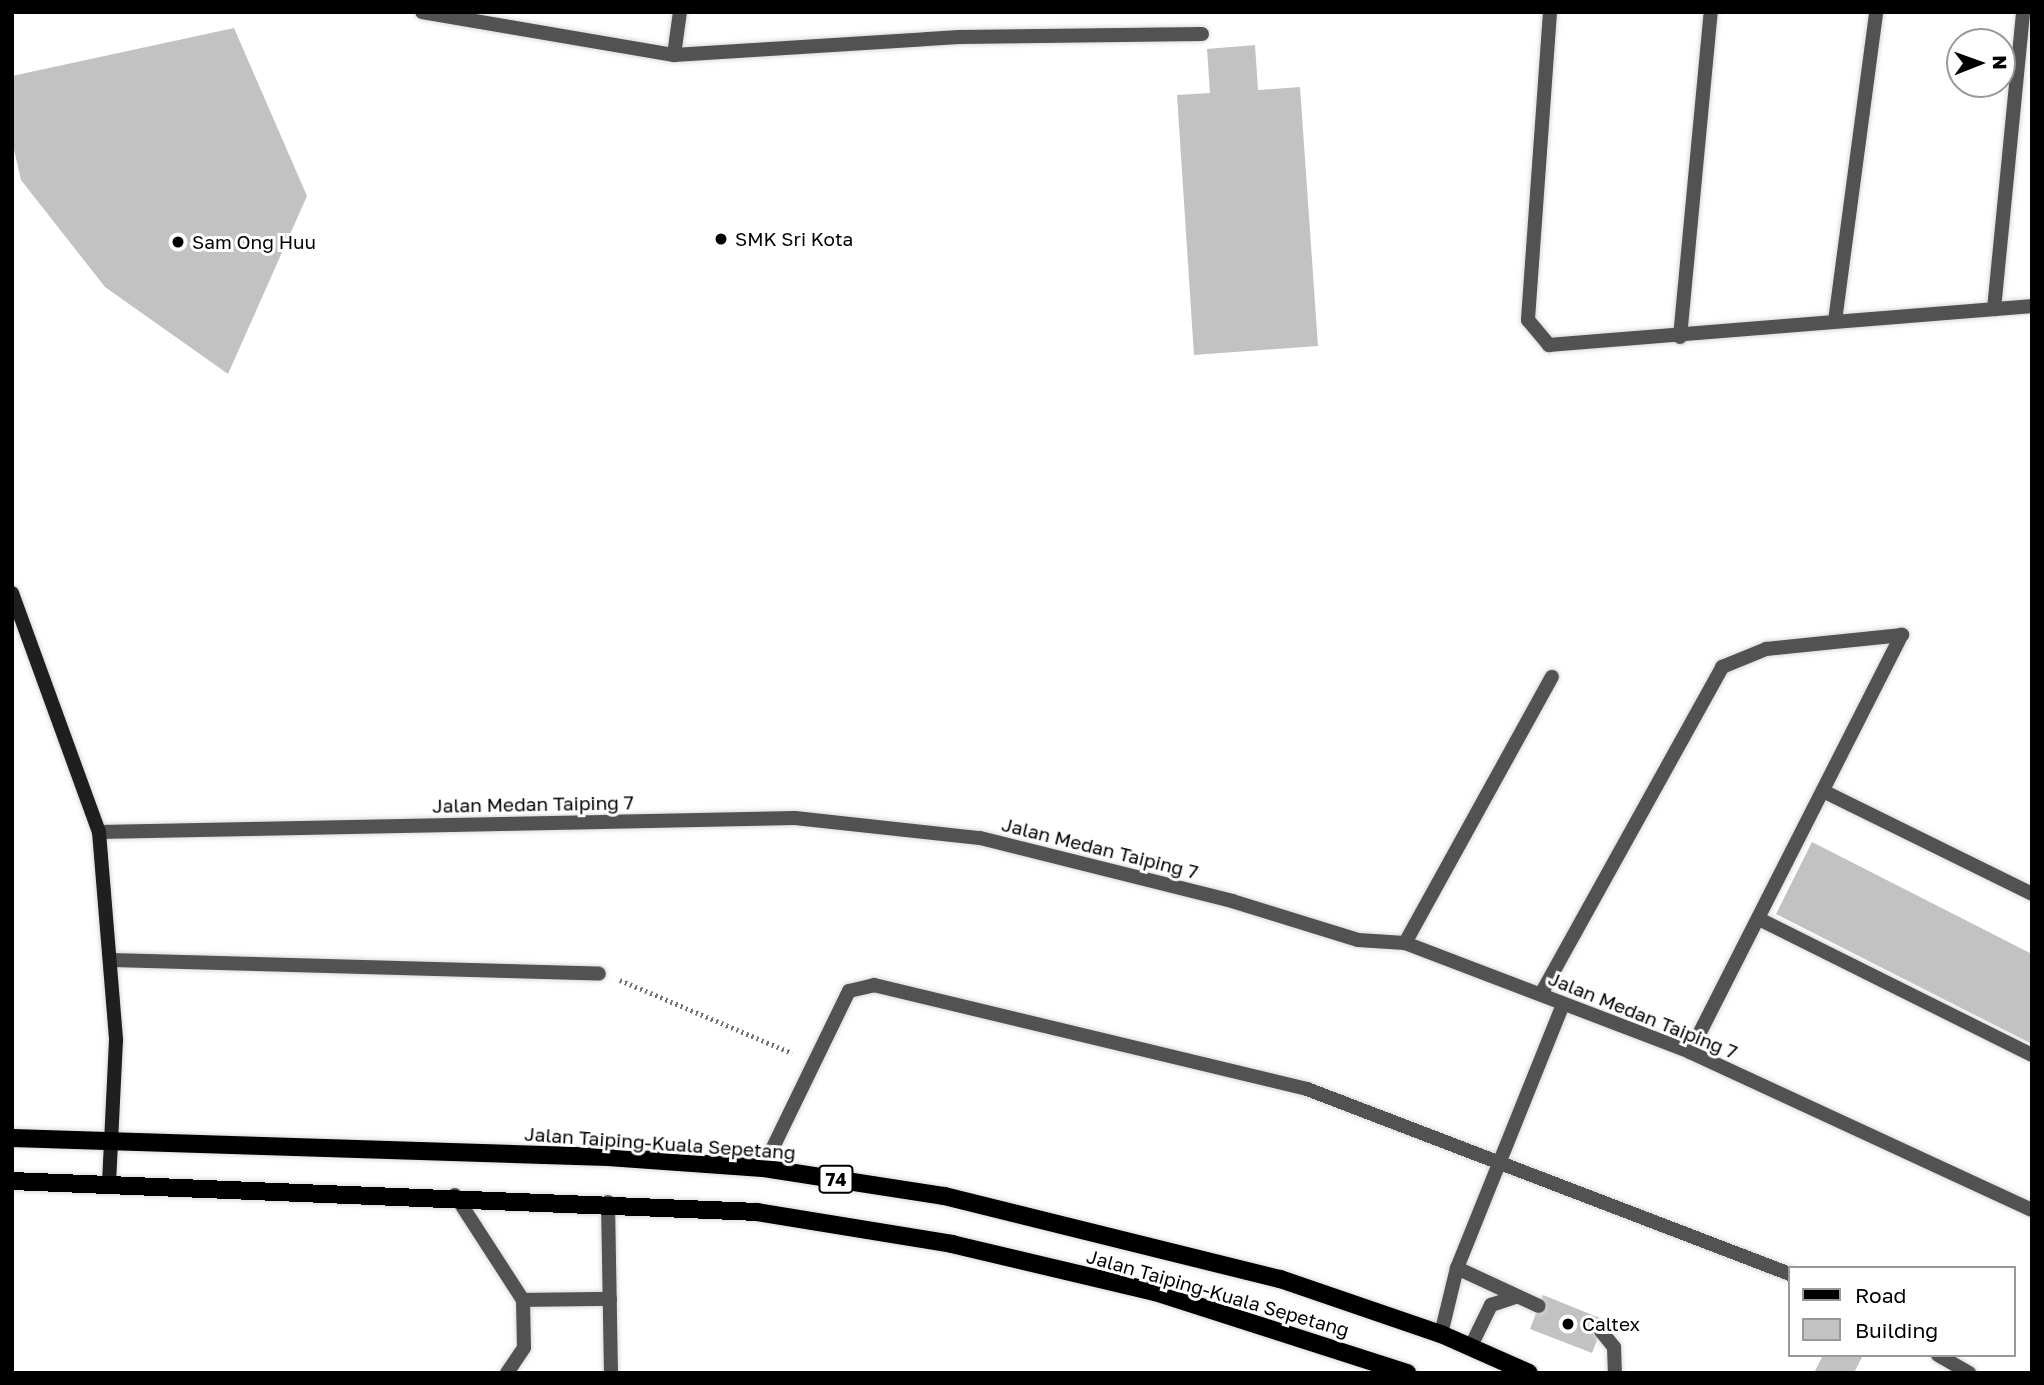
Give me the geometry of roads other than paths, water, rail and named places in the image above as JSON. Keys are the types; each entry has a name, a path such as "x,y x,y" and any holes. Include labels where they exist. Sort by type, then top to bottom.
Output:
{"main road":[{"name":"Jalan Taiping-Kuala Sepetang","path":"12,1138 116,1138 763,1168 944,1196 1112,1234 1280,1279 1441,1334 1529,1373"},
{"name":"Jalan Taiping-Kuala Sepetang","path":"12,1181 454,1195 757,1212 952,1244 1154,1292 1406,1373"}],"street":[{"path":"674,55 680,12"},
{"path":"1550,12 1528,320 1549,345 1679,337 1835,321 2032,306"},
{"path":"1679,337 1710,12"},
{"path":"1835,321 1876,12"},
{"path":"1994,309 2023,12"},
{"path":"427,13 674,55 959,37 1202,34"},
{"path":"12,593 99,832 110,960 116,1138 109,1183"},
{"path":"1541,994 1722,667 1766,649 1902,635 1825,792 1690,1052"},
{"path":"1405,943 1552,677"},
{"path":"1825,792 2032,894"},
{"name":"Jalan Medan Taiping 7","path":"99,832 794,818 980,838 1358,940 1405,943 1690,1052 2032,1210"},
{"path":"1759,919 2032,1055"},
{"path":"110,960 599,974"},
{"path":"763,1168 849,991 874,985 1250,1072 1788,1273"},
{"path":"1441,1334 1457,1268 1563,1004"},
{"path":"454,1195 523,1300 524,1348 507,1373"},
{"path":"608,1202 611,1373"},
{"path":"1457,1268 1539,1306"},
{"path":"1470,1348 1491,1305 1516,1297"},
{"path":"523,1300 610,1299"},
{"path":"1601,1331 1614,1347 1615,1373"},
{"path":"1941,1357 1969,1373"}],"place":[{"name":"SMK Sri Kota","path":"721,239"},
{"name":"Sam Ong Huu","path":"178,242"},
{"name":"Caltex","path":"1568,1324"}]}
